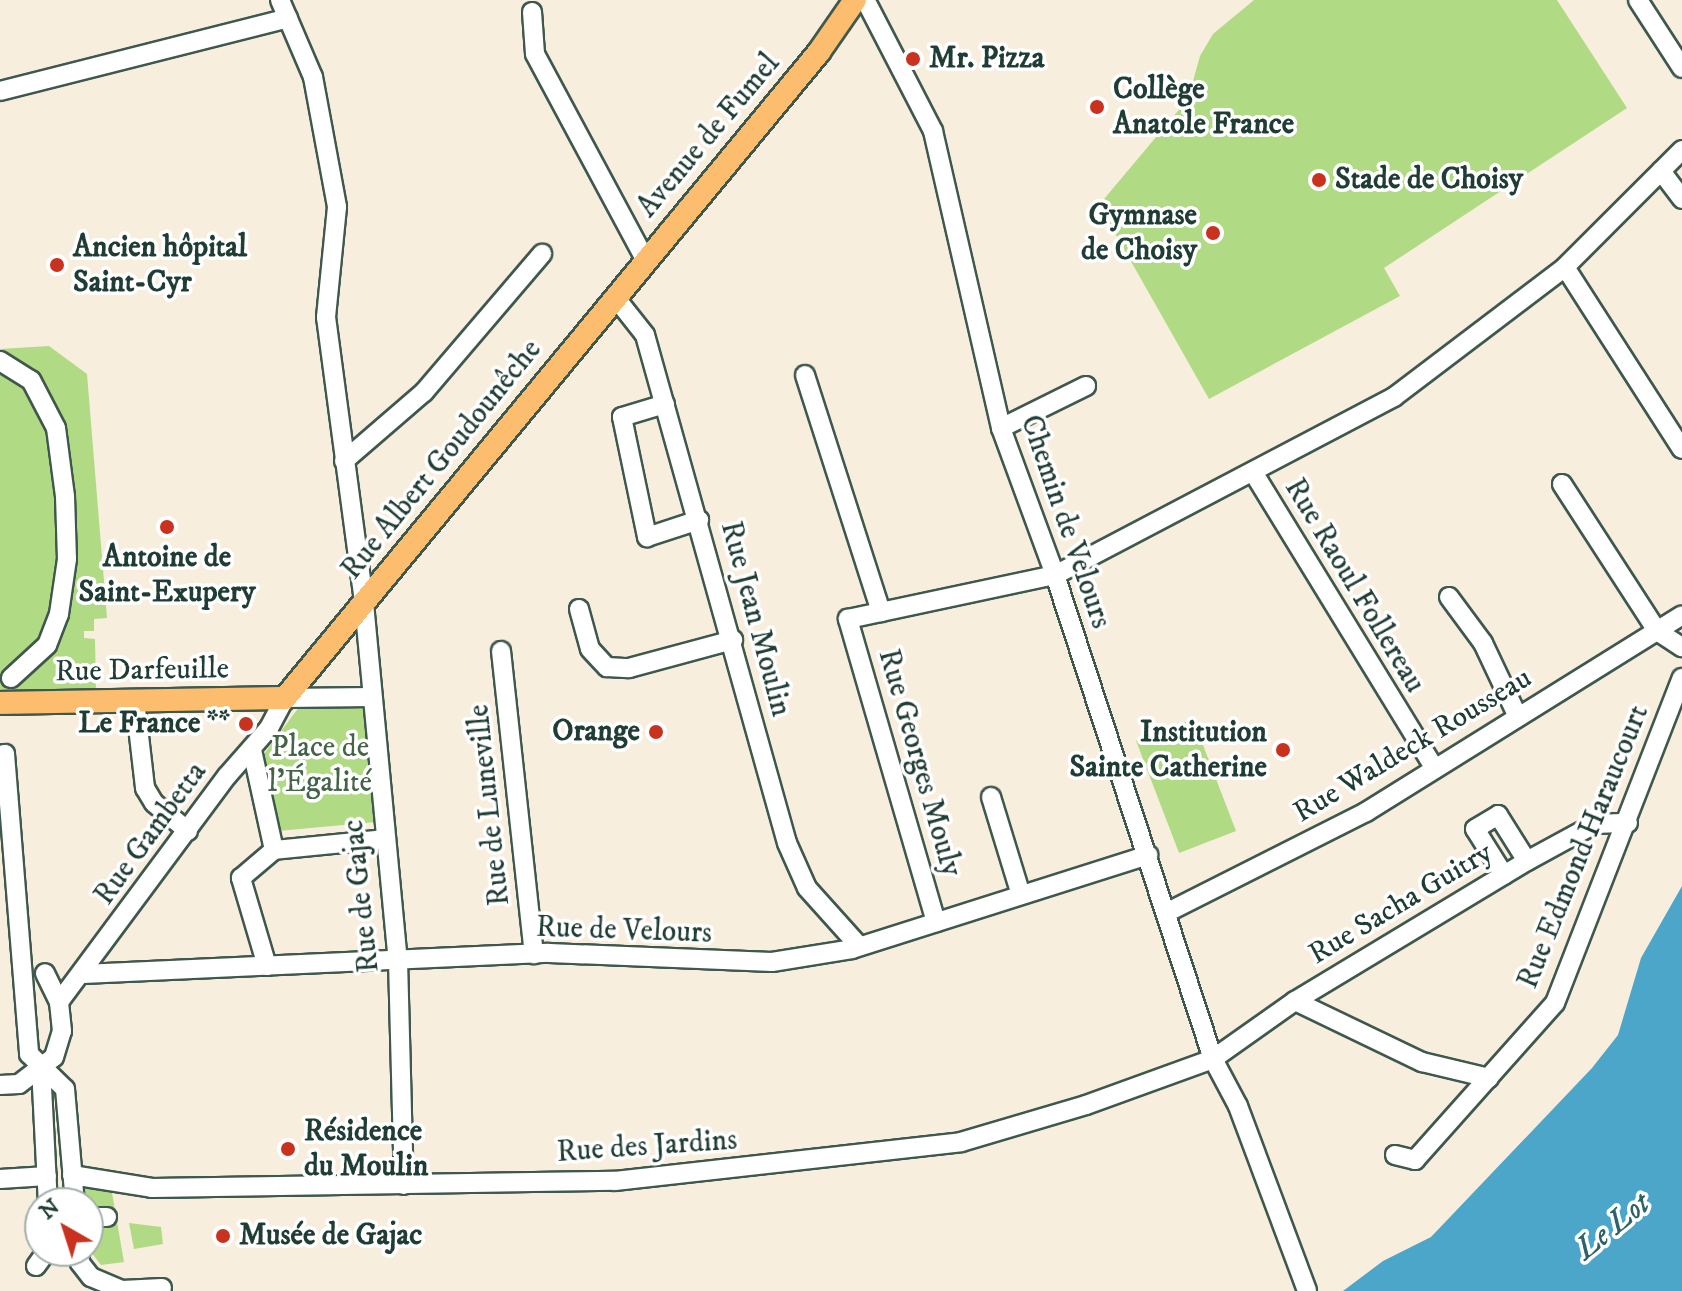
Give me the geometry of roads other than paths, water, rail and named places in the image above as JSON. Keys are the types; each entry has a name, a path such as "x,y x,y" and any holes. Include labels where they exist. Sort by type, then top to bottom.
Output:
{"main road":[{"name":"Avenue de Fumel","path":"645,259 865,1"},
{"name":"Rue Albert Goudounêche","path":"285,698 645,259"},
{"name":"Rue Darfeuille","path":"0,703 285,698"}],"street":[{"name":"Rue de Gajac","path":"280,0 313,77 337,207 326,317 364,603 384,839 398,960 404,1185"},
{"path":"1638,0 1682,68"},
{"name":"Chemin de Velours","path":"865,1 933,131 1001,428 1055,575 1213,1059 1238,1106 1307,1291"},
{"path":"532,12 535,54 645,259"},
{"path":"0,91 288,18"},
{"path":"805,375 881,612 1055,575 1394,397 1565,267 1682,150"},
{"path":"1661,171 1682,199"},
{"path":"344,461 424,392 542,254"},
{"path":"1565,267 1682,449"},
{"name":"Rue Jean Moulin","path":"615,297 645,335 733,640 787,843 807,888 859,946"},
{"path":"0,361 31,380 56,428 66,512 67,559 59,614 47,645 11,678"},
{"path":"1001,428 1086,386"},
{"path":"665,404 622,417 647,537 699,520"},
{"name":"Rue Raoul Follereau","path":"1253,472 1435,769"},
{"path":"1562,484 1657,631 1682,647"},
{"path":"1449,597 1483,643 1518,717"},
{"path":"579,609 590,649 607,667 629,668 733,640"},
{"name":"Rue Georges Mouly","path":"881,612 848,619 936,922"},
{"name":"Rue Waldeck Rousseau","path":"1166,913 1366,812 1682,615"},
{"name":"Rue de Luneville","path":"501,651 534,954"},
{"name":"Rue Edmond Haraucourt","path":"1395,1155 1415,1160 1555,1003 1628,823 1682,678"},
{"path":"285,698 372,697"},
{"name":"Rue Gambetta","path":"59,1002 252,750 285,698"},
{"path":"135,701 145,788 154,803 188,831"},
{"path":"252,750 271,852"},
{"path":"2,754 8,865 47,1187"},
{"path":"991,797 1021,895"},
{"path":"1504,875 1475,829 1498,815 1527,861"},
{"name":"Rue Sacha Guitry","path":"1213,1059 1295,1001 1527,861 1595,824 1628,823"},
{"path":"267,966 241,878 271,852 384,839"},
{"name":"Rue de Velours","path":"83,974 615,952 772,962 859,946 1148,855"},
{"path":"0,1085 34,1072 54,1057 62,1031 59,1002 45,973"},
{"path":"1295,1001 1422,1062 1489,1078"},
{"name":"Rue des Jardins","path":"72,1175 152,1188 615,1181 961,1142 1086,1105 1213,1059"},
{"path":"34,1072 65,1089 73,1187"},
{"path":"0,1179 47,1176"},
{"path":"83,1267 91,1277 122,1290 162,1288"}],"water":[{"name":"Le Lot","path":"1682,886 1682,1291 1343,1291 1383,1261 1431,1237 1592,1068 1618,1035 1641,958"}],"place":[{"name":"Mr. Pizza","path":"913,59"},
{"name":"Collège Anatole France","path":"1097,107"},
{"name":"Stade de Choisy","path":"1319,180"},
{"name":"Gymnase de Choisy","path":"1213,233"},
{"name":"Ancien hôpital Saint-Cyr","path":"57,265"},
{"name":"Antoine de Saint-Exupery","path":"167,527"},
{"name":"Le France **","path":"246,724"},
{"name":"Orange","path":"656,732"},
{"name":"Institution Sainte Catherine","path":"1283,750"},
{"name":"Résidence du Moulin","path":"288,1149"},
{"name":"Musée de Gajac","path":"223,1236"}],"park label":[{"name":"Place de l'Égalité","path":"320,765"}]}
